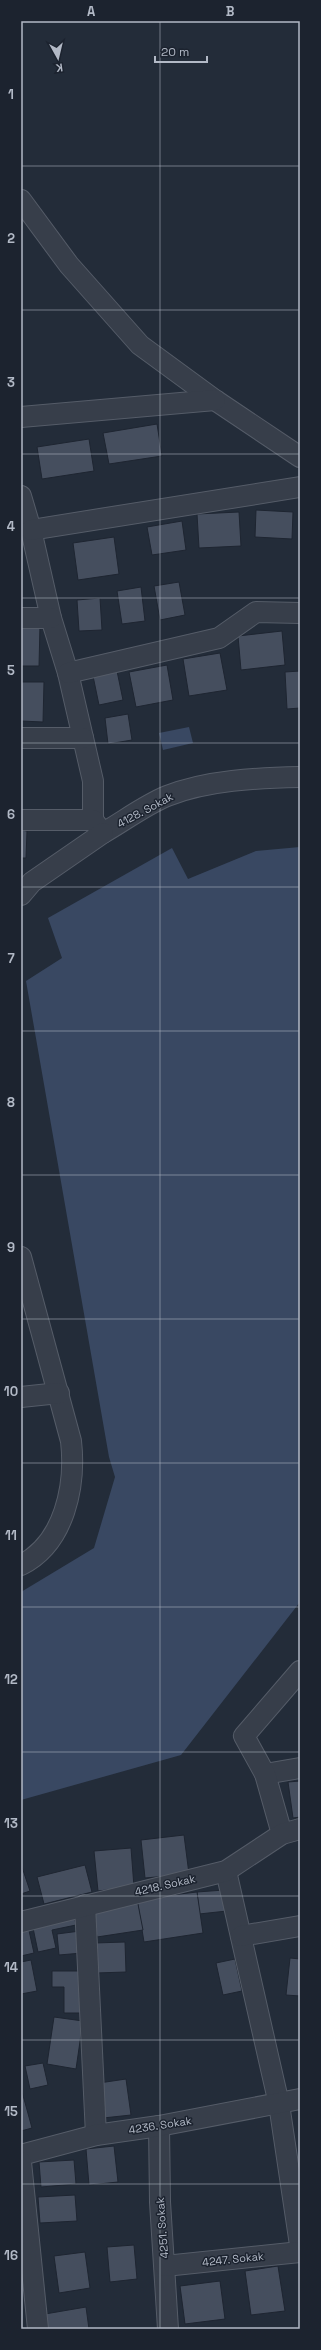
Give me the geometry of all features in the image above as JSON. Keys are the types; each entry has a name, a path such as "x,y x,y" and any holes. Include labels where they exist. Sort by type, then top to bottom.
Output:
{"street":[{"path":"21,200 69,265 140,345 214,400 300,457"},
{"path":"21,416 214,400"},
{"path":"31,530 300,487"},
{"path":"21,496 31,530 51,618 68,673 93,781 98,827 21,820"},
{"path":"68,673 219,638 256,612 300,613"},
{"path":"21,618 51,618"},
{"path":"21,738 83,738"},
{"name":"4128. Sokak","path":"21,894 32,882 98,827 165,797 186,789 209,785 300,777"},
{"path":"21,1257 59,1393 71,1441 74,1461 72,1482 60,1523 51,1539 40,1552 21,1565"},
{"path":"21,1397 59,1393"},
{"path":"291,1831 266,1774 244,1736 300,1671"},
{"path":"266,1774 300,1768"},
{"name":"4218. Sokak","path":"21,1922 226,1871 291,1831"},
{"path":"226,1871 279,2104 300,2245"},
{"path":"85,1905 96,2135"},
{"path":"241,1936 300,1926"},
{"name":"4236. Sokak","path":"21,2155 96,2135 159,2126 300,2099"},
{"name":"4251. Sokak","path":"159,2126 160,2202 168,2329"},
{"path":"21,2162 38,2329"},
{"name":"4247. Sokak","path":"165,2266 300,2252"}],"water":[{"path":"189,727 193,743 163,750 159,733"},
{"path":"300,847 300,1602 181,1755 21,1800 21,1592 94,1548 115,1477 109,1457 26,981 62,958 48,918 172,848 188,879 256,851"}],"building":[{"path":"157,424 162,456 109,464 103,433"},
{"path":"89,439 94,471 42,479 37,447"},
{"path":"256,510 293,512 292,539 255,537"},
{"path":"239,512 241,546 199,548 197,514"},
{"path":"182,521 186,550 152,555 147,527"},
{"path":"114,537 119,574 78,580 73,543"},
{"path":"179,582 185,615 160,620 154,586"},
{"path":"141,587 145,621 122,624 117,591"},
{"path":"100,598 102,630 79,631 77,600"},
{"path":"21,625 40,625 39,666 21,666"},
{"path":"282,631 285,665 241,670 238,636"},
{"path":"220,653 227,690 189,696 183,659"},
{"path":"167,665 173,700 136,707 129,672"},
{"path":"117,671 123,700 99,705 93,676"},
{"path":"300,671 300,708 287,709 285,672"},
{"path":"21,682 44,682 43,722 21,721"},
{"path":"128,714 132,740 108,744 105,718"},
{"path":"21,830 27,831 26,858 21,858"},
{"path":"300,1781 300,1817 293,1818 288,1782"},
{"path":"184,1835 189,1874 145,1878 141,1840"},
{"path":"131,1848 134,1887 98,1891 94,1851"},
{"path":"21,1864 30,1891 21,1894"},
{"path":"85,1865 92,1892 44,1904 37,1877"},
{"path":"224,1890 227,1911 199,1914 197,1892"},
{"path":"197,1892 203,1933 144,1942 137,1899"},
{"path":"137,1899 143,1930 97,1937 92,1906"},
{"path":"74,1914 76,1925 52,1930 56,1948 38,1952 32,1923"},
{"path":"28,1926 34,1953 21,1956 21,1928"},
{"path":"80,1931 82,1953 59,1955 57,1934"},
{"path":"125,1942 126,1972 96,1973 95,1943"},
{"path":"290,1958 300,1959 300,1996 286,1995"},
{"path":"235,1959 242,1991 223,1995 216,1963"},
{"path":"31,1960 37,1991 21,1994 21,1962"},
{"path":"52,1971 83,1971 83,2013 64,2013 64,1987 52,1987"},
{"path":"54,2017 83,2021 76,2069 47,2064"},
{"path":"43,2063 48,2085 30,2089 25,2066"},
{"path":"126,2079 131,2115 103,2118 99,2083"},
{"path":"21,2088 32,2128 21,2131"},
{"path":"114,2146 118,2182 89,2185 86,2149"},
{"path":"74,2160 76,2184 41,2187 39,2162"},
{"path":"75,2195 77,2221 40,2223 38,2197"},
{"path":"134,2245 137,2279 110,2282 107,2247"},
{"path":"85,2252 90,2288 59,2293 54,2256"},
{"path":"278,2266 285,2311 251,2315 245,2271"},
{"path":"220,2281 225,2319 185,2324 180,2286"},
{"path":"86,2307 89,2329 47,2329 45,2314"}]}
